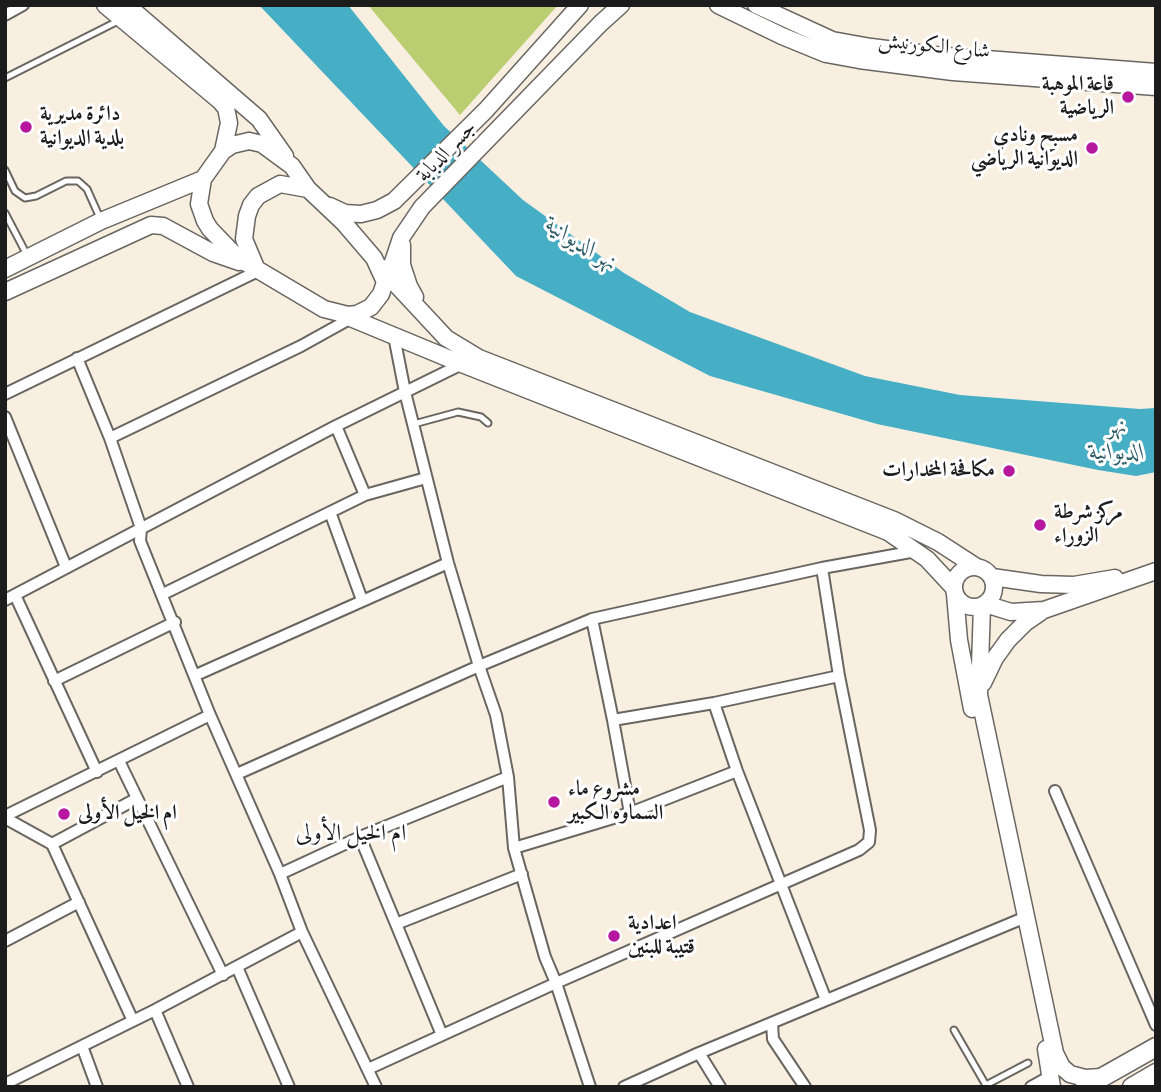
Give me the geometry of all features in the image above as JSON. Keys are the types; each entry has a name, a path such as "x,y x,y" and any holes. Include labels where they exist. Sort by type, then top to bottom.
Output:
{"main road":[{"path":"106,5 125,12 259,119 314,194 344,223 383,276 446,338 479,358 894,520 988,572 995,589 984,605 979,695 1023,918 1051,1081"},
{"name":"جسر الدبابة","path":"314,194 345,213 361,214 377,210 394,201 486,110 580,5"},
{"name":"جسر الدبابة","path":"383,276 422,207 621,5"},
{"name":"شارع الكورنيش","path":"718,5 825,54 953,72 1156,87"},
{"name":"شارع الكورنيش","path":"756,5 832,40 871,47 934,55 1156,72"},
{"path":"125,12 226,108 229,129 223,151 202,179 199,199 205,221 231,252 253,268 324,309 350,316 462,364 888,532 937,568 963,604 976,607 984,605 1011,612 1044,610 1156,571"},
{"path":"223,151 240,142 255,142 292,166"},
{"path":"5,269 101,221 202,179"},
{"path":"253,268 244,239 247,216 258,196 280,184 314,194"},
{"path":"5,292 151,225 163,226 228,260 253,268"},
{"path":"405,233 401,251 402,265 409,286 422,309 446,338"},
{"path":"350,316 371,307 383,276"},
{"path":"975,566 962,570 955,581 959,640 967,685 1059,1063 1074,1076 1102,1077"},
{"path":"992,577 1041,584 1074,585 1156,571"},
{"path":"979,695 1001,649 1016,631 1044,610"},
{"path":"1086,1087 1154,1050"},
{"path":"1132,1087 1156,1073"}],"street":[{"path":"5,15 23,5"},
{"path":"5,394 253,268"},
{"path":"110,438 301,346 350,316"},
{"path":"394,336 405,392 448,563 496,715 508,776 514,848 545,957 590,1087"},
{"path":"77,358 110,438 141,528 140,541 175,622 210,715 280,874 302,932 376,1087"},
{"path":"97,772 10,597 336,426 462,364"},
{"path":"5,417 66,567"},
{"path":"336,426 365,495"},
{"path":"163,594 365,495 426,478"},
{"path":"330,512 362,600"},
{"path":"237,774 479,666 592,620 822,568 917,551"},
{"path":"196,675 448,563"},
{"path":"368,1069 859,850 869,842 870,830 839,676 822,568"},
{"path":"592,620 614,720 629,813"},
{"path":"54,681 175,622"},
{"path":"614,720 714,703 839,676"},
{"path":"714,703 737,771 826,1000"},
{"path":"5,817 210,715"},
{"path":"119,761 223,975"},
{"path":"514,848 629,813 737,771"},
{"path":"280,874 360,837 508,776"},
{"path":"1055,791 1156,1025"},
{"path":"52,844 136,799"},
{"path":"5,817 52,844 133,1021"},
{"path":"360,837 442,1035"},
{"path":"396,924 522,874"},
{"path":"5,941 79,902"},
{"path":"624,1087 1023,918"},
{"path":"5,1084 155,1010 302,932"},
{"path":"236,967 289,1087"},
{"path":"155,1010 188,1087"},
{"path":"772,1023 773,1040 801,1086"},
{"path":"82,1046 97,1087"},
{"path":"699,1053 720,1087"},
{"path":"1031,1087 1051,1081"}],"lane":[{"path":"5,78 125,12"},
{"path":"5,170 15,191 25,198 36,196 66,181 78,181 87,189 101,221"},
{"path":"6,217 28,258"},
{"path":"414,424 458,412 481,418 488,423"},
{"path":"954,1030 987,1086 1028,1063"}],"green space":[{"path":"368,5 558,5 460,115"}],"water":[{"name":"نهر الديوانية","path":"259,5 348,5 444,126 523,200 624,273 690,312 865,376 960,395 1156,408 1156,472 1136,476 1098,470 877,424 710,376 516,276"}],"place":[{"name":"قاعة الموهبة الرياضية","path":"1128,97"},
{"name":"دائرة مديرية بلدية الديوانية","path":"26,127"},
{"name":"مسبح ونادي الديوانية الرياضي","path":"1092,148"},
{"name":"مكافحة المخدارات","path":"1009,471"},
{"name":"مركز شرطة الزوراء","path":"1040,525"},
{"name":"مشروع ماء السماوه الكبير","path":"554,802"},
{"name":"ام الخيل الأولى","path":"64,814"},
{"name":"اعدادية قتيبة للبنين","path":"614,936"}],"district":[{"name":"ام الخيل الأولى","path":"351,834"}]}
